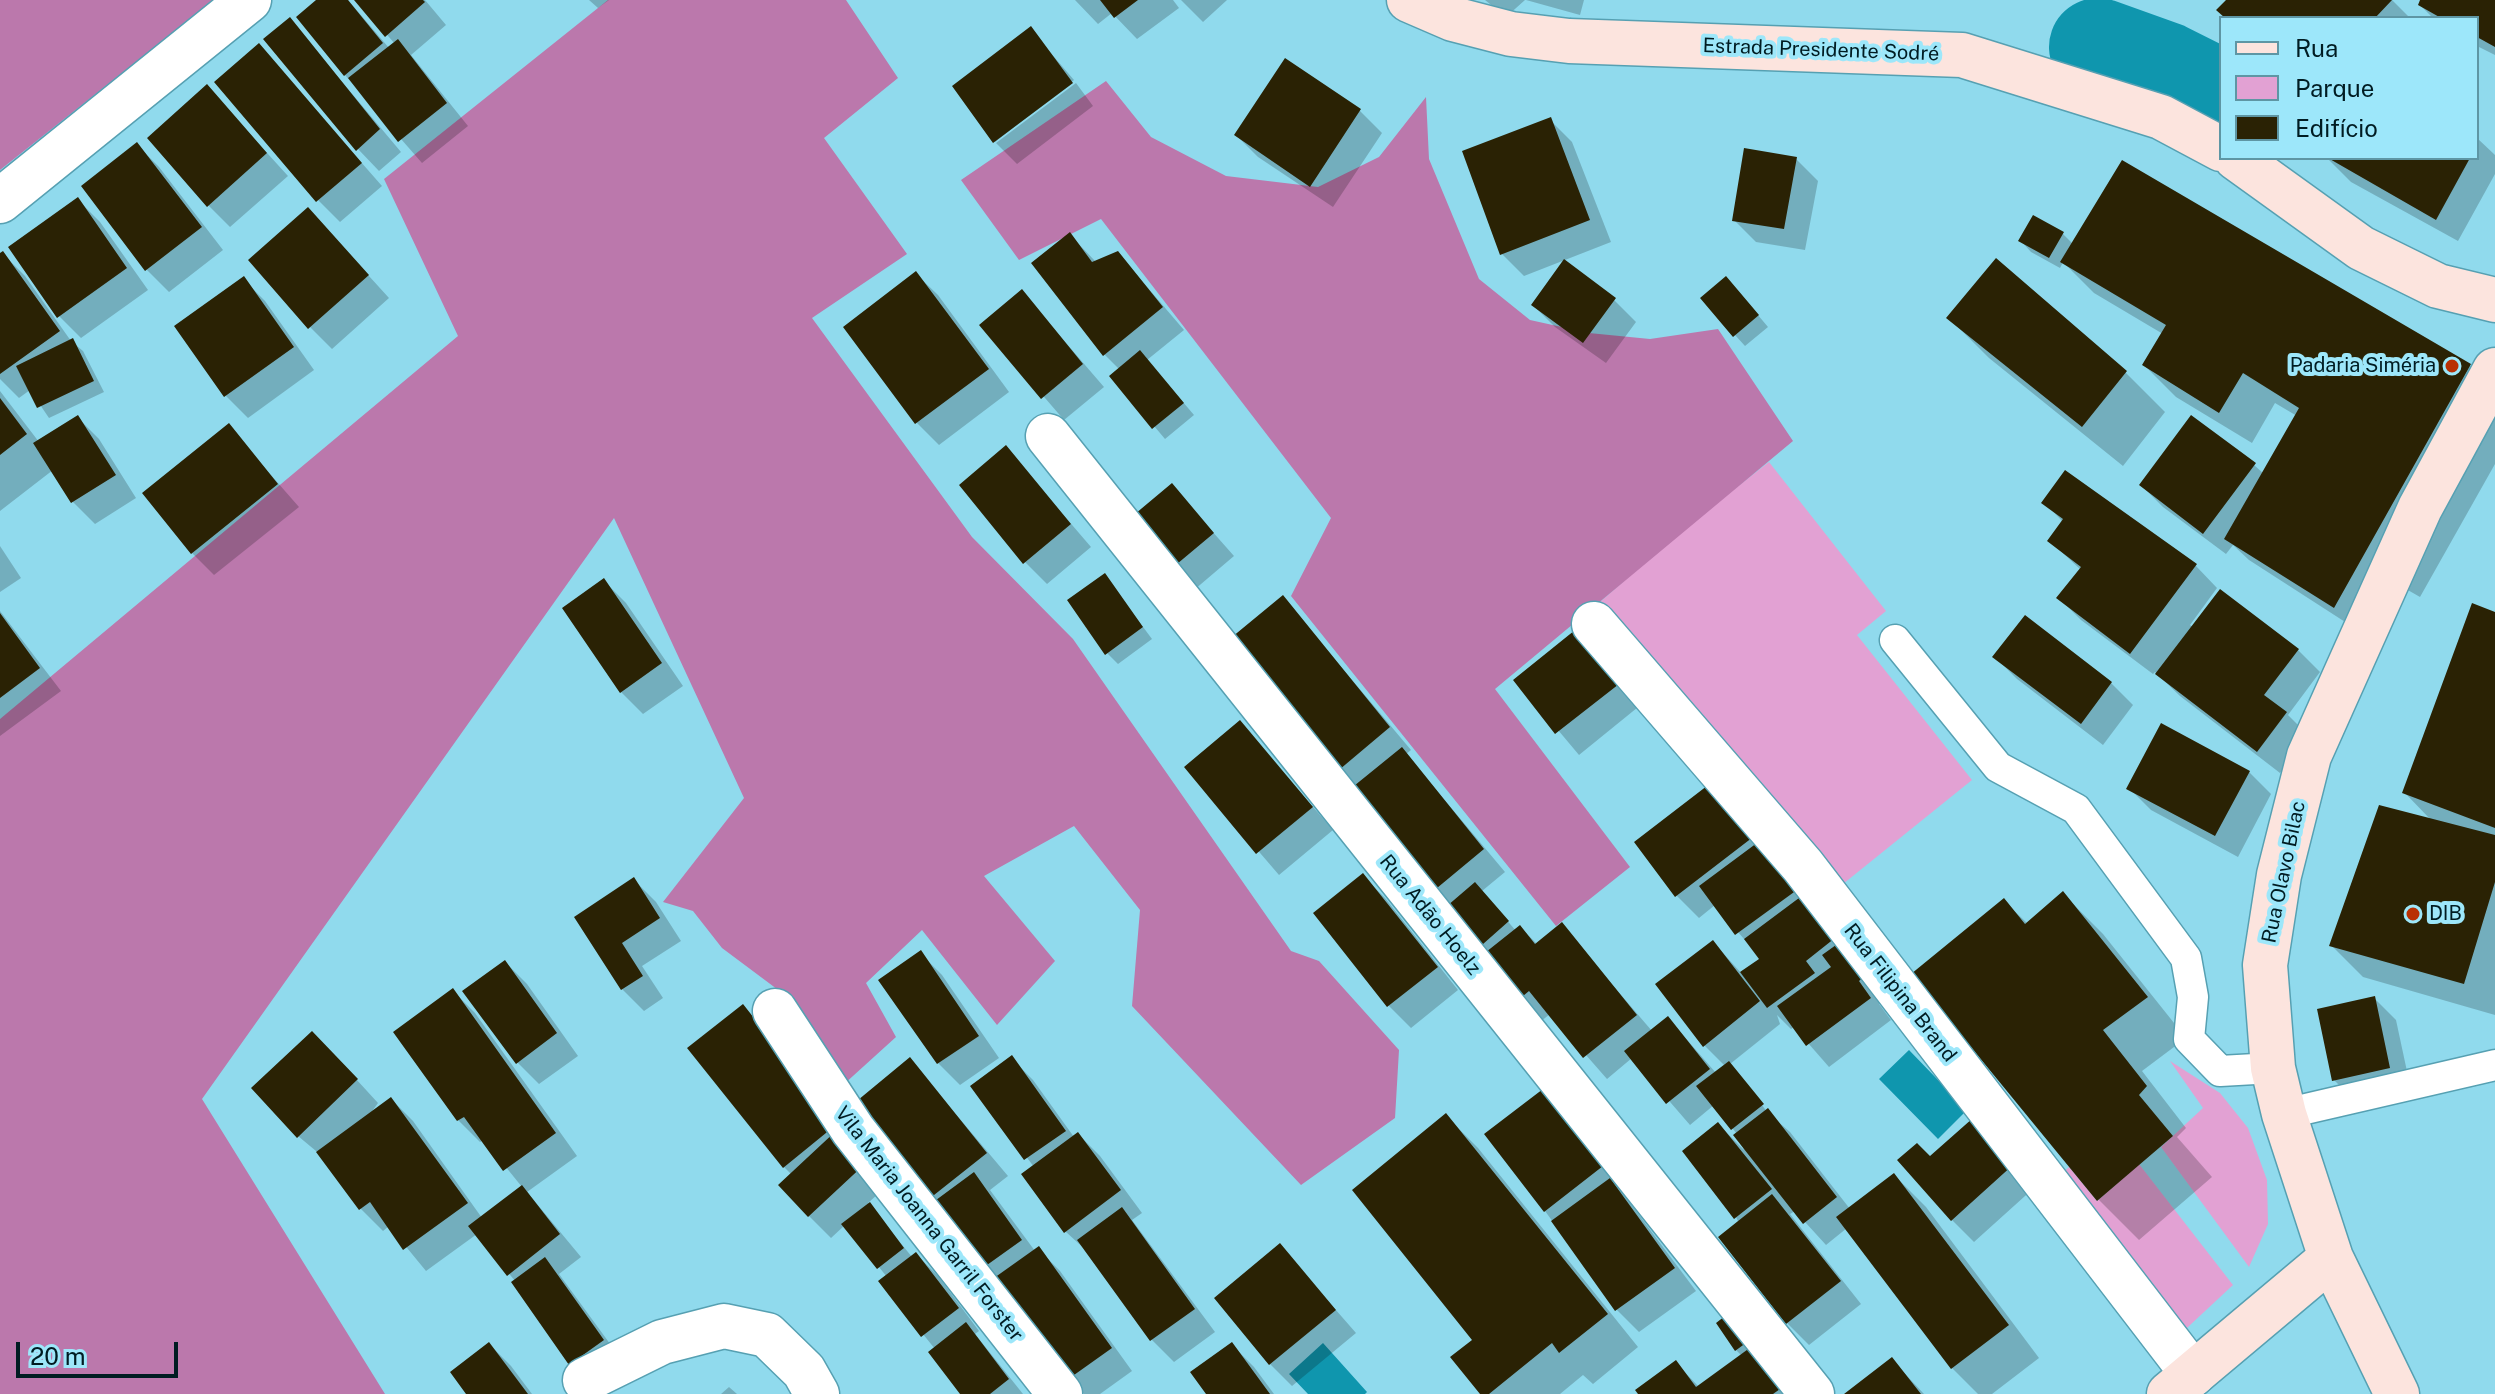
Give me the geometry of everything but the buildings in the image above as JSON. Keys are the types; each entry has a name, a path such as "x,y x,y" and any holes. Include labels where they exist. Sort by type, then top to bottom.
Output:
{"street":[{"path":"0,201 249,0"},
{"name":"Estrada Presidente Sodré","path":"1409,0 1453,19 1496,30 1569,41 1655,46 1888,49 1962,55 2147,112 2219,148"},
{"path":"2239,160 2361,248 2438,286 2495,300"},
{"name":"Rua Olavo Bilac","path":"2397,1394 2331,1258 2284,1114 2273,1068 2265,965 2279,875 2309,756 2420,508 2495,370"},
{"name":"Rua Adão Hoelz","path":"1048,436 1812,1394"},
{"name":"Rua Filipina Brand","path":"1594,624 1803,866 2181,1384"},
{"name":"Vila Maria Joanna Garril Forster","path":"775,1011 853,1130 1060,1394"},
{"path":"2181,1384 2331,1258"},
{"path":"585,1380 662,1342 724,1326 767,1335 804,1371 817,1394"}],"lane":[{"path":"1895,640 1998,767 2076,809 2186,958 2193,997 2189,1039 2220,1071 2273,1068"},
{"path":"2284,1114 2495,1065"}],"green space":[{"path":"1769,462 1886,611 1857,635 1972,780 1838,888 1591,610 1682,530"},
{"path":"2170,1061 2220,1093 2248,1128 2267,1180 2268,1224 2249,1267 2161,1147 2203,1108"},
{"path":"2139,1164 2233,1285 2174,1340 2052,1183 2069,1167 2097,1201"}],"shaded area":[{"path":"0,0 214,0 0,170"},
{"path":"608,0 846,0 898,78 824,138 907,254 812,318 972,537 1073,639 1291,951 1319,961 1399,1050 1395,1118 1301,1185 1132,1006 1140,910 1074,826 984,876 1055,961 997,1025 922,930 866,983 896,1037 832,1095 793,1044 797,1004 722,948 693,911 663,902 744,798 614,518 202,1099 385,1394 0,1394 0,719 458,336 384,179"},
{"path":"1106,81 1151,137 1226,176 1318,187 1379,157 1426,97 1429,159 1479,279 1530,320 1589,333 1650,339 1718,329 1793,441 1495,689 1630,867 1556,926 1291,596 1331,518 1101,219 1019,260 961,180"}],"water":[{"path":"1909,1050 1967,1110 1938,1139 1879,1079"},
{"path":"1323,1343 1367,1392 1365,1394 1308,1394 1289,1374"}],"waterway":[{"path":"2098,47 2165,71 2219,98"}],"place":[{"name":"Padaria Siméria","path":"2452,366"},
{"name":"DIB","path":"2413,914"}]}
